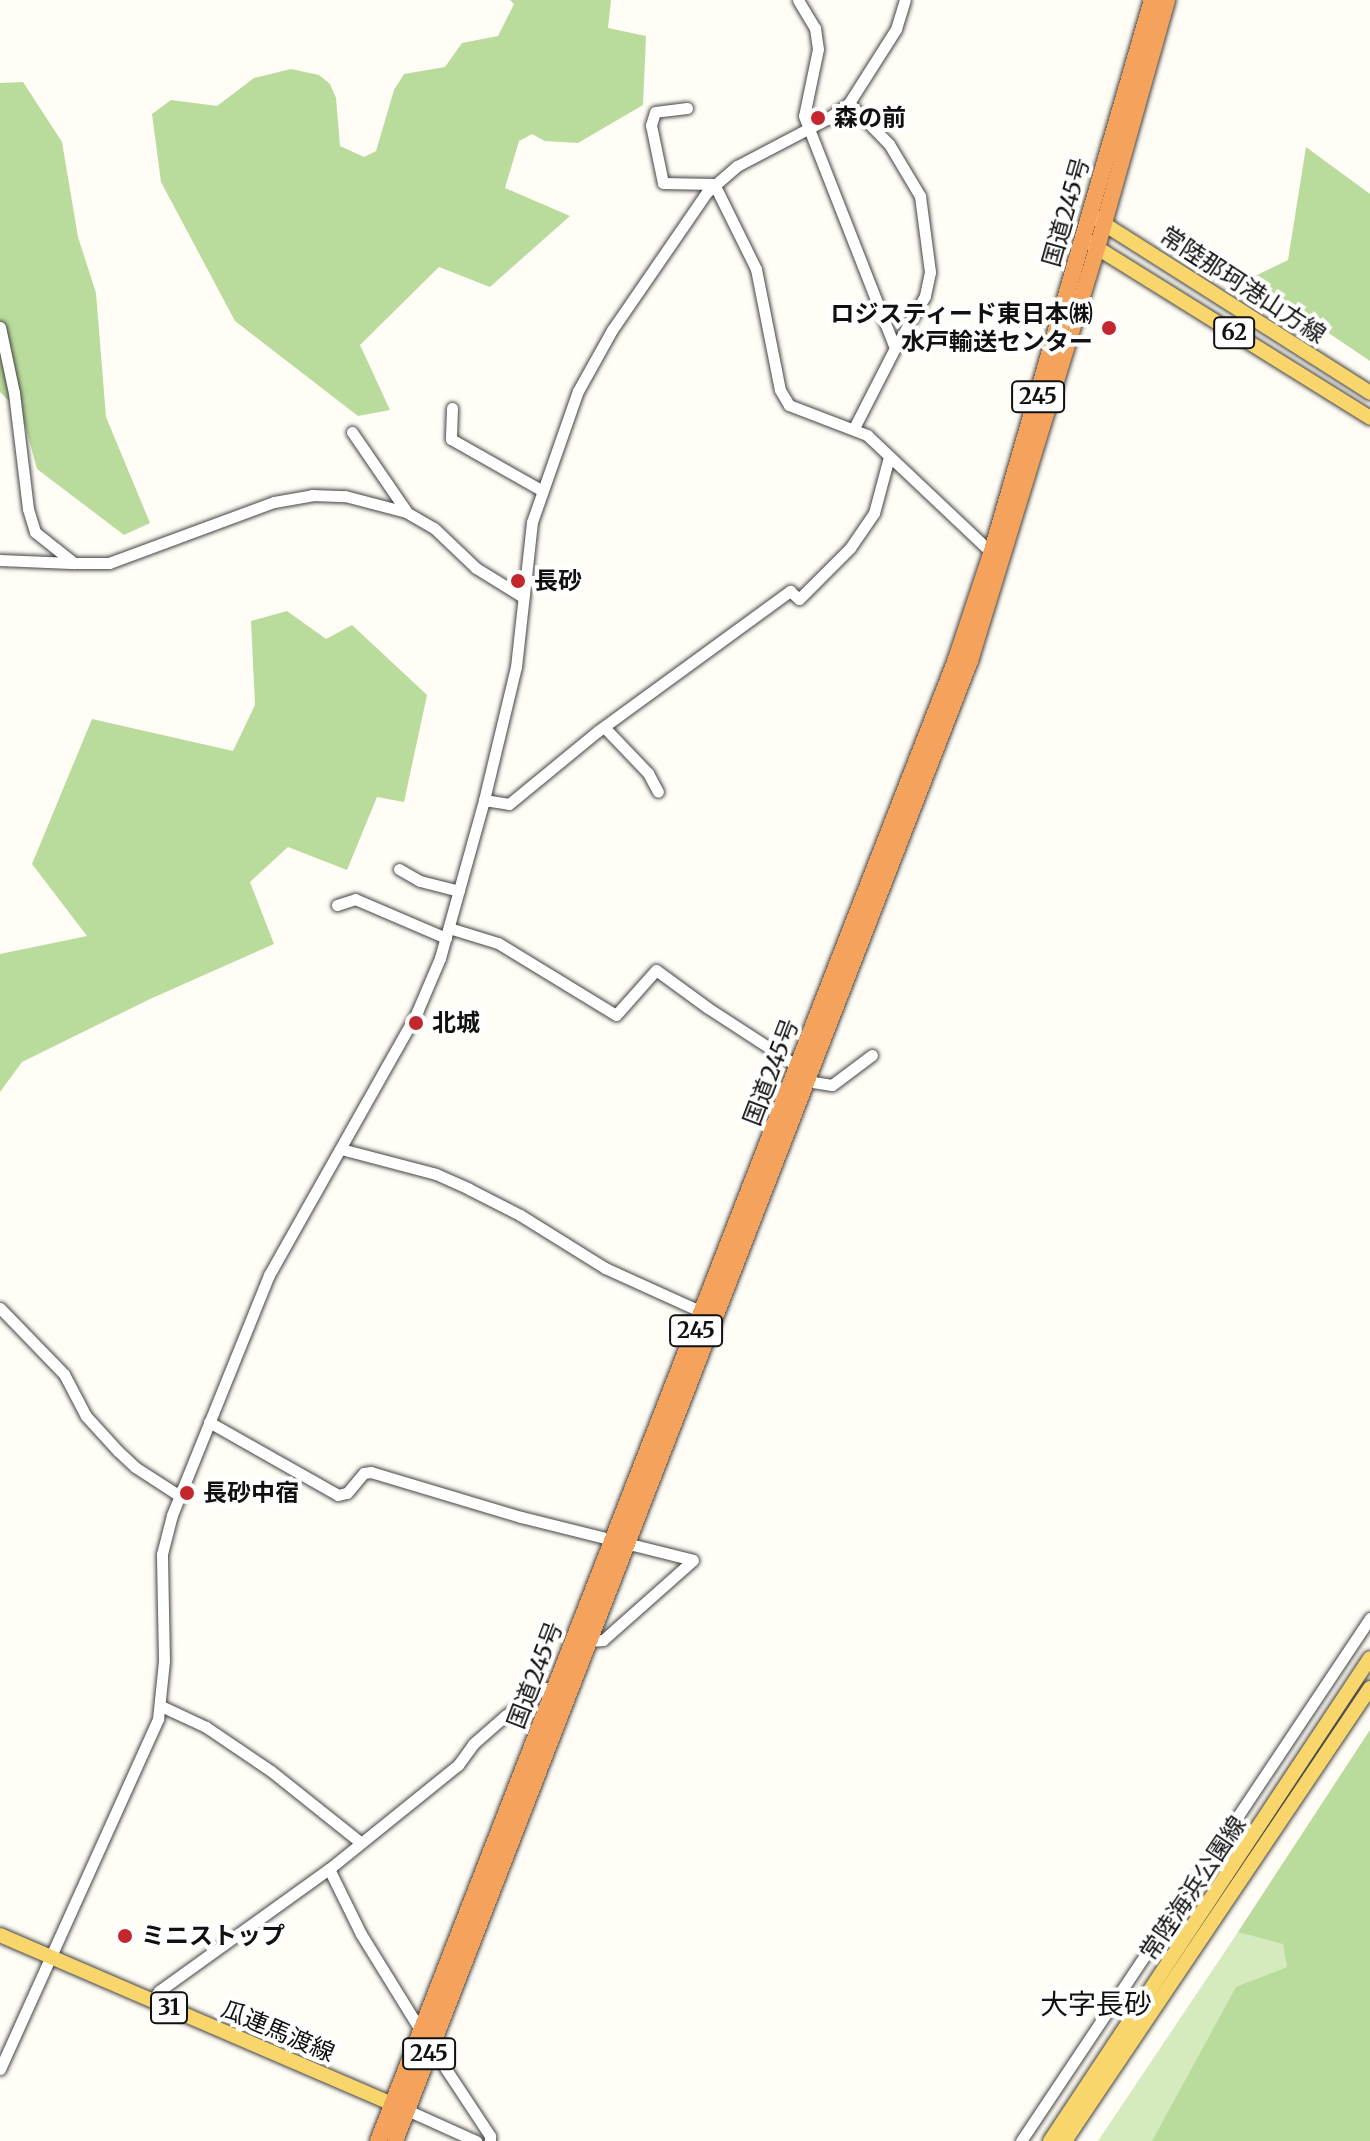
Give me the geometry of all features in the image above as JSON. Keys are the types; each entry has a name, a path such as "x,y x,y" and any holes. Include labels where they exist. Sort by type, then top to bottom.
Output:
{"highway":[{"name":"国道245号","path":"1097,219 1152,0"},
{"name":"国道245号","path":"395,2141 400,2107 554,1690 620,1543 803,1073 997,556 1097,219 1167,0"},
{"name":"国道245号","path":"378,2141 400,2107 590,1641 620,1543 704,1313 803,1073"}],"main road":[{"name":"常陸那珂港山方線","path":"1097,219 1370,393"},
{"name":"常陸那珂港山方線","path":"1090,243 1370,418"},
{"name":"常陸海浜公園線","path":"1050,2141 1370,1658"},
{"name":"常陸海浜公園線","path":"1065,2141 1370,1688"},
{"name":"瓜連馬渡線","path":"0,1935 400,2107"}],"street":[{"path":"798,0 815,28 818,49 804,111 808,128 895,348"},
{"path":"0,2069 145,1755 161,1706 164,1661 162,1554 180,1496 209,1422 269,1275 417,1012 448,933 516,667 528,542 541,490 578,391 591,365 714,184 737,166 849,103 896,29 905,0"},
{"path":"849,103 889,144 920,196 930,272 925,296 854,428"},
{"path":"687,108 655,112 651,125 663,183 714,184"},
{"path":"714,184 756,269 780,390 789,405 854,428 997,556"},
{"path":"0,327 14,393 26,499 35,532 74,563"},
{"path":"452,408 451,439 541,490"},
{"path":"352,432 406,512"},
{"path":"484,800 509,804 604,727 790,591 799,599 850,548 874,513 889,457"},
{"path":"0,560 109,563 274,502 312,495 345,496 406,512 434,528 476,568 523,597"},
{"path":"604,727 648,773 658,792"},
{"path":"399,869 420,881 459,891"},
{"path":"337,905 355,899 448,933 498,943 616,1015 656,970 803,1073 832,1085 872,1055"},
{"path":"341,1149 436,1174 520,1215 605,1268 704,1313"},
{"path":"0,1308 64,1374 86,1416 118,1451 135,1467 180,1496"},
{"path":"209,1422 338,1495 347,1493 364,1473 371,1472 620,1543 693,1560 603,1640 590,1641"},
{"path":"1021,2141 1370,1618"},
{"path":"1329,1679 1348,1692"},
{"path":"152,2001 159,1991 329,1869 458,1765 473,1744 505,1716 544,1688 554,1690"},
{"path":"161,1706 206,1727 271,1771 360,1842"},
{"path":"329,1869 361,1934 416,2023"},
{"path":"438,2057 490,2136 490,2141"},
{"path":"400,2107 476,2141"}],"green space":[{"path":"510,0 611,0 608,28 646,36 643,105 578,143 545,141 532,134 519,141 505,188 570,216 490,287 439,267 360,345 390,410 358,416 235,321 161,182 152,114 171,100 217,106 254,78 291,69 319,75 330,84 336,98 340,146 364,157 376,151 394,90 404,74 445,67 462,43 498,36 514,4"},
{"path":"23,82 62,142 78,237 96,293 106,417 150,523 124,535 37,469 22,414 0,392 0,83"},
{"path":"1306,147 1370,194 1370,361 1249,279 1288,260"},
{"path":"287,611 326,639 352,625 427,695 404,802 377,797 347,870 288,847 250,882 274,944 150,999 22,1062 0,1092 0,954 87,936 32,864 92,719 233,751 255,705 251,621"},
{"path":"1370,1730 1370,2141 1098,2141 1238,1932"},
{"path":"1370,1730 1370,2141 1152,2141 1236,1987 1287,1967 1283,1944 1238,1932"}],"place":[{"name":"森の前","path":"818,118"},
{"name":"ロジスティード東日本㈱ 水戸輸送センター","path":"1109,328"},
{"name":"長砂","path":"518,581"},
{"name":"北城","path":"416,1023"},
{"name":"長砂中宿","path":"187,1493"},
{"name":"ミニストップ","path":"125,1936"}],"district":[{"name":"大字長砂","path":"1096,2004"}]}
